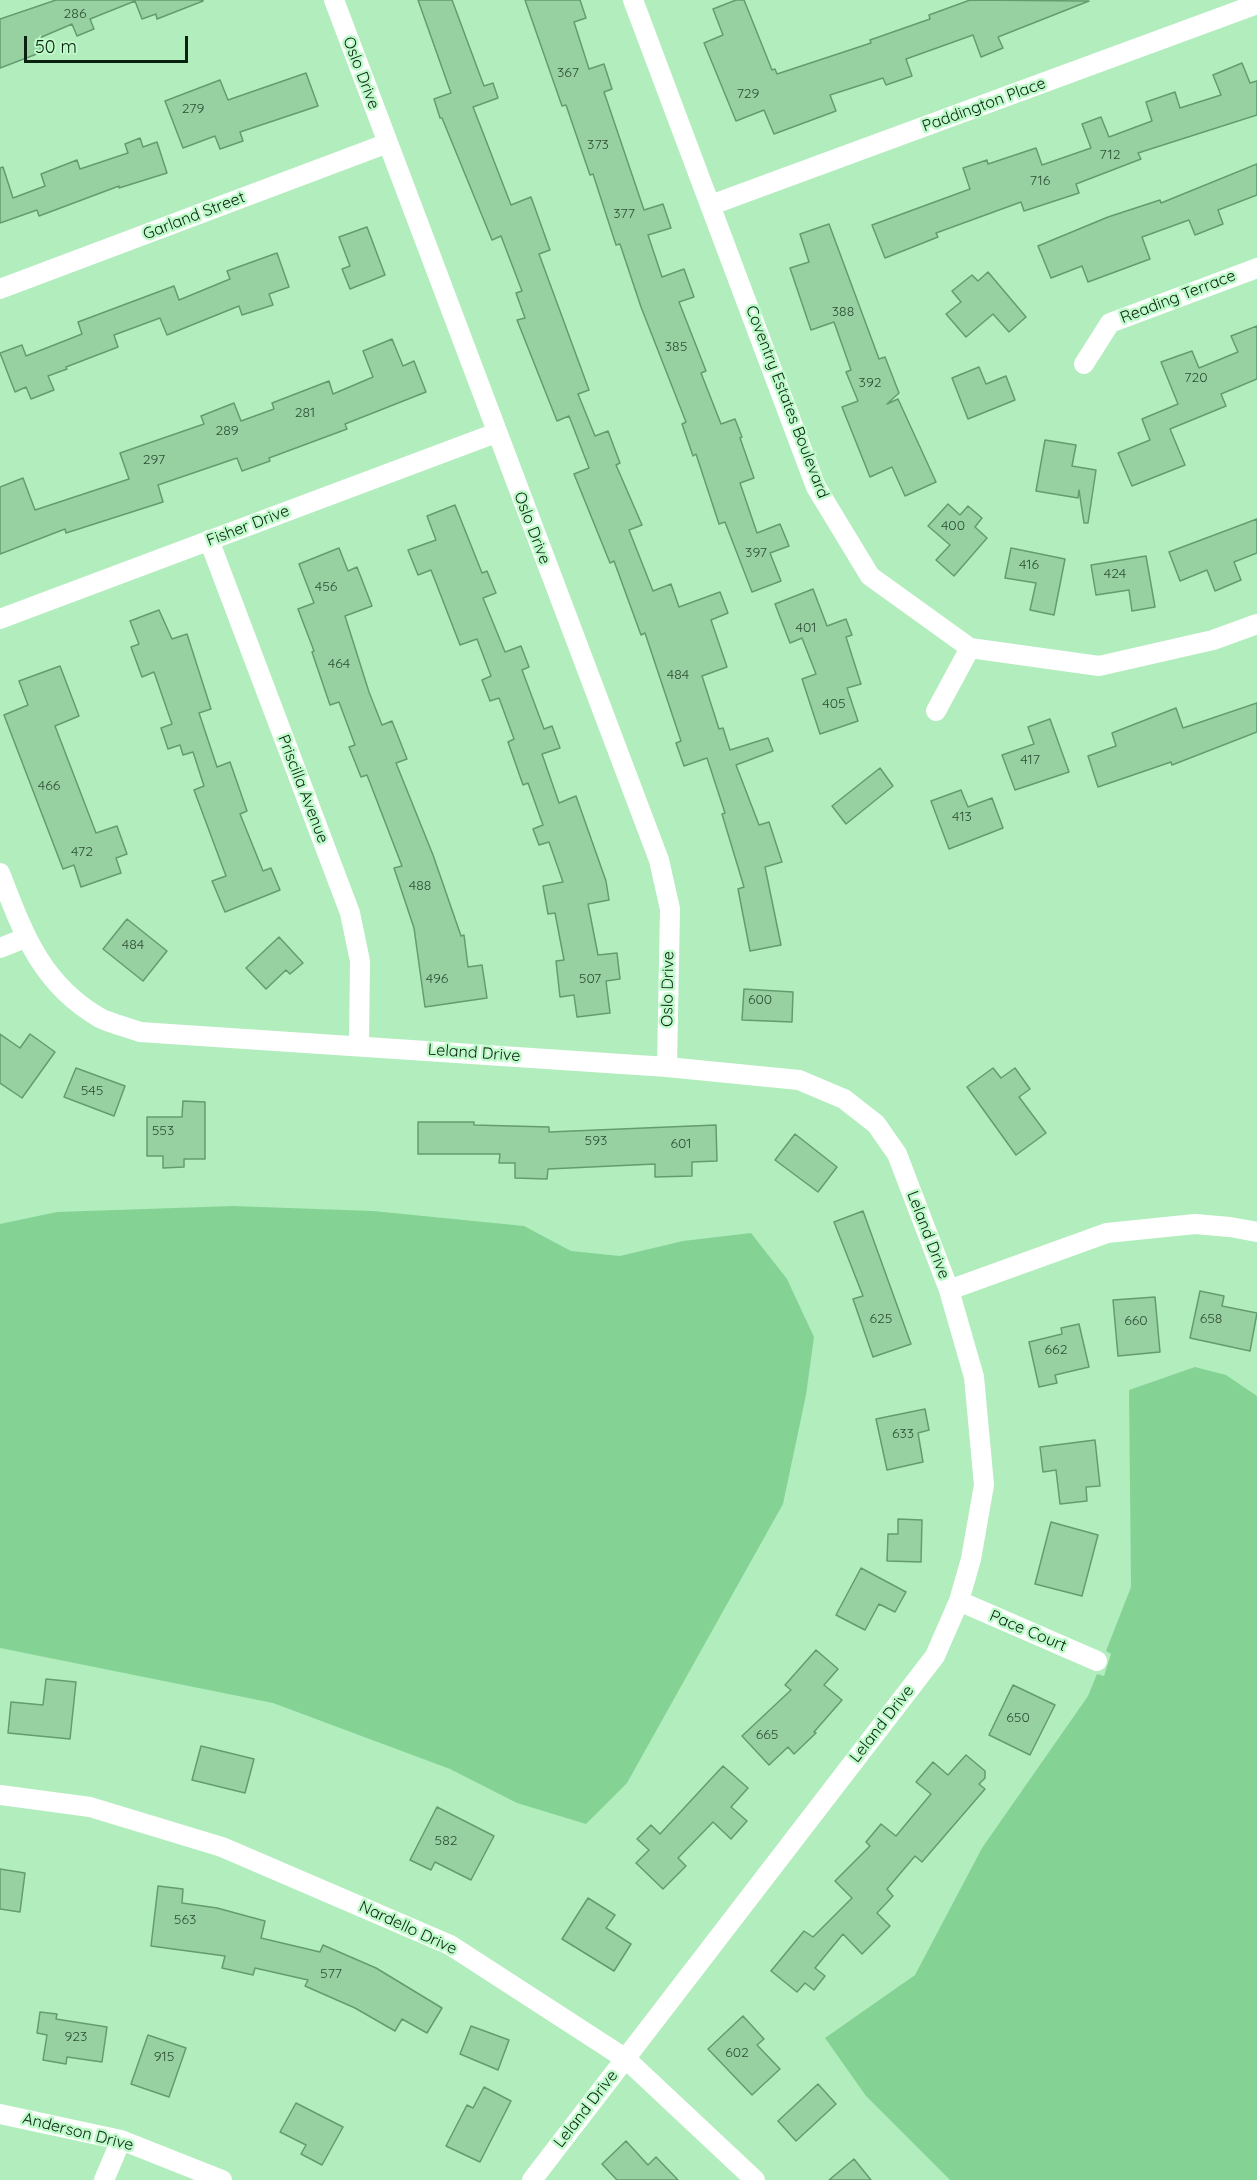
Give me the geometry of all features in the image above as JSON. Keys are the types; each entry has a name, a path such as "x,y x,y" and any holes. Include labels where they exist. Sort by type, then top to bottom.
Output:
{"street":[{"name":"Oslo Drive","path":"334,0 659,860 670,909 667,1067"},
{"name":"Coventry Estates Boulevard","path":"633,0 816,487 870,576 970,648 1100,666 1213,640 1257,624"},
{"name":"Paddington Place","path":"711,205 1257,4"},
{"name":"Garland Street","path":"0,289 388,143"},
{"name":"Reading Terrace","path":"1084,364 1110,323 1257,268"},
{"name":"Fisher Drive","path":"0,619 496,433"},
{"name":"Priscilla Avenue","path":"210,540 350,913 360,961 359,1045"},
{"path":"936,711 970,648"},
{"name":"Leland Drive","path":"0,873 25,938 54,981 101,1018 140,1032 667,1067 799,1080 844,1099 876,1124 897,1154 949,1290 974,1377 984,1485 972,1558 959,1601 935,1656 532,2180"},
{"path":"0,948 25,938"},
{"path":"949,1290 1107,1233 1195,1224 1257,1232"},
{"name":"Pace Court","path":"959,1601 1097,1660"},
{"name":"Nardello Drive","path":"0,1795 90,1808 222,1847 450,1945 626,2059 754,2180"},
{"name":"Anderson Drive","path":"0,2114 121,2140 222,2180"},
{"path":"104,2180 121,2140"}],"green space":[{"path":"233,1206 373,1211 524,1226 571,1251 620,1256 683,1241 751,1233 787,1279 814,1337 806,1395 783,1504 627,1783 586,1824 517,1803 450,1769 273,1703 0,1648 0,1224 57,1212"},
{"path":"1195,1367 1226,1375 1257,1396 1257,2180 950,2180 866,2096 825,2038 915,1975 982,1848 1088,1696 1097,1674 1104,1676 1111,1654 1106,1651 1131,1587 1129,1390"}],"building":[{"path":"56,0 203,1 157,19 156,14 142,19 135,1 90,19 94,29 77,36 72,24 37,39 42,52 0,68 0,19"},
{"path":"418,0 452,0 484,86 493,83 498,98 473,107 511,205 531,197 550,250 539,254 589,390 578,394 595,436 608,431 620,463 616,465 642,525 629,530 653,591 671,584 679,607 720,592 728,613 711,620 727,667 702,676 719,729 723,728 730,750 768,738 773,751 736,765 759,825 769,822 782,862 765,867 781,945 750,951 738,889 744,887 722,814 725,813 707,758 684,766 676,743 681,741 645,633 641,635 614,561 610,563 574,474 589,468 569,416 557,421 517,320 525,318 516,293 522,291 501,236 492,240 442,118 440,118 434,99 451,93"},
{"path":"525,0 580,0 586,18 574,22 589,69 604,64 612,89 604,92 644,210 663,204 671,228 648,235 662,277 684,269 694,297 679,302 706,371 701,373 721,424 735,419 742,437 740,438 754,478 740,483 757,533 780,524 789,546 770,553 781,581 752,592 725,522 719,524 696,454 693,456 682,424 686,422 641,307 620,244 616,245 593,174 590,175 566,105 562,106"},
{"path":"736,0 744,0 772,70 775,69 777,74 871,43 870,40 930,19 929,15 970,0 1089,1 998,37 1003,48 981,57 973,35 906,59 912,76 886,85 883,78 830,95 836,111 774,134 764,110 736,121 704,43 723,35 713,9"},
{"path":"1242,63 1250,83 1257,81 1257,115 1138,153 1141,159 1076,184 1079,193 1024,211 1021,202 936,233 938,237 885,258 872,225 970,189 963,168 987,160 988,164 1036,148 1042,165 1091,148 1082,124 1101,117 1109,137 1152,121 1146,102 1175,92 1180,108 1221,95 1213,75"},
{"path":"306,73 318,106 240,132 243,141 220,149 215,136 183,148 165,101 220,80 228,100"},
{"path":"140,138 143,147 157,142 167,173 119,188 119,186 39,216 37,210 0,223 0,168 3,167 13,198 45,186 41,174 77,160 80,169 128,153 125,144"},
{"path":"1257,164 1257,195 1218,210 1223,224 1195,235 1189,220 1142,237 1150,259 1088,282 1082,266 1051,278 1038,246 1108,217 1160,200 1161,203"},
{"path":"829,224 879,359 885,357 899,393 887,404 898,399 936,482 905,496 892,467 870,477 842,407 858,401 846,372 851,370 834,322 811,330 790,268 809,262 800,234"},
{"path":"367,227 385,275 350,289 342,269 350,266 339,237"},
{"path":"277,253 289,287 269,294 273,305 242,315 239,306 167,335 160,318 114,335 118,347 48,376 54,390 31,399 26,387 15,392 0,353 22,345 26,356 82,334 78,322 174,286 179,300 230,279 227,271"},
{"path":"988,272 1026,317 1009,332 993,314 966,337 946,314 961,302 952,291 972,275 978,281"},
{"path":"1257,326 1257,379 1221,394 1226,406 1170,429 1185,465 1132,486 1118,453 1150,440 1142,419 1178,404 1161,362 1192,351 1199,368 1238,352 1231,336"},
{"path":"392,339 403,366 414,361 426,392 345,424 347,429 269,458 270,461 242,471 237,458 158,485 163,502 66,533 65,529 0,554 0,487 23,478 35,510 129,479 120,453 204,424 201,416 234,403 241,421 274,409 272,403 329,381 333,394 373,377 363,351"},
{"path":"979,367 986,384 1006,376 1015,400 968,419 952,378"},
{"path":"1045,440 1076,445 1072,466 1096,470 1088,523 1084,523 1079,490 1078,498 1036,491"},
{"path":"948,504 960,515 968,506 982,518 975,527 987,538 954,576 936,560 950,545 928,526"},
{"path":"455,505 482,573 487,571 496,593 483,598 505,652 521,646 529,667 522,670 544,729 552,726 560,748 542,754 559,803 576,796 606,881 609,900 588,904 598,955 617,953 620,979 606,981 610,1013 577,1017 574,995 560,997 556,961 564,960 555,913 548,914 543,886 563,882 549,842 539,845 533,829 543,825 528,783 523,785 508,742 514,739 499,698 490,701 482,680 491,676 477,639 460,645 431,570 418,575 408,550 436,540 427,516"},
{"path":"1257,519 1257,553 1234,562 1241,580 1215,591 1207,570 1180,581 1169,552"},
{"path":"339,548 348,571 357,567 372,606 345,616 369,692 382,725 392,721 407,759 396,763 433,855 461,936 464,935 468,967 482,965 487,998 425,1007 414,928 394,868 402,866 367,775 361,777 349,747 355,745 339,702 330,705 312,652 314,651 298,609 314,603 299,564"},
{"path":"1011,548 1065,559 1054,615 1030,610 1036,583 1005,578"},
{"path":"1146,556 1155,607 1132,611 1129,590 1096,595 1091,565"},
{"path":"813,589 827,626 846,619 852,635 846,637 861,684 847,688 858,721 820,734 802,679 816,674 802,638 790,643 775,604"},
{"path":"159,610 172,639 187,634 211,709 199,713 217,767 230,762 247,811 240,814 263,871 271,868 280,890 225,912 212,881 226,876 194,790 204,786 193,752 183,755 180,745 168,749 161,728 172,724 154,672 142,677 131,647 139,644 130,621"},
{"path":"60,666 79,716 55,726 96,833 117,826 127,854 116,858 121,873 81,887 74,865 63,869 4,715 28,705 19,681"},
{"path":"1257,703 1257,732 1172,765 1171,762 1098,787 1088,756 1116,746 1112,733 1176,708 1183,728"},
{"path":"1050,719 1069,772 1015,790 1002,755 1034,744 1028,727"},
{"path":"880,768 893,786 846,824 832,806"},
{"path":"961,790 968,807 992,798 1003,828 949,849 931,801"},
{"path":"127,919 167,951 143,981 103,949"},
{"path":"279,937 303,963 290,974 286,970 266,989 246,968"},
{"path":"744,989 793,992 792,1022 742,1020"},
{"path":"0,1034 20,1048 30,1034 55,1052 22,1098 0,1083"},
{"path":"76,1068 125,1086 114,1116 64,1097"},
{"path":"993,1068 1001,1078 1015,1068 1030,1089 1019,1097 1046,1133 1016,1155 967,1087"},
{"path":"183,1101 205,1102 205,1159 184,1159 184,1167 163,1168 163,1156 147,1156 147,1117 182,1117"},
{"path":"418,1122 474,1122 474,1125 549,1127 549,1132 716,1125 717,1161 692,1162 692,1176 655,1177 655,1164 548,1169 547,1179 515,1178 515,1163 499,1163 500,1154 418,1154"},
{"path":"795,1134 837,1167 818,1192 775,1160"},
{"path":"863,1211 911,1344 873,1357 853,1299 863,1296 834,1222"},
{"path":"1200,1291 1224,1296 1222,1306 1257,1313 1250,1351 1190,1338"},
{"path":"1155,1297 1160,1352 1118,1356 1113,1300"},
{"path":"1079,1324 1089,1367 1055,1375 1057,1383 1039,1387 1029,1342 1062,1334 1061,1328"},
{"path":"925,1409 929,1430 918,1433 923,1462 887,1470 876,1419"},
{"path":"1095,1440 1100,1486 1086,1487 1087,1501 1060,1504 1056,1470 1043,1472 1040,1447"},
{"path":"898,1519 922,1520 921,1562 887,1561 888,1534 898,1534"},
{"path":"1051,1522 1098,1535 1082,1596 1035,1584"},
{"path":"861,1568 906,1592 895,1612 879,1604 865,1630 836,1615"},
{"path":"816,1650 838,1669 824,1685 842,1700 814,1732 816,1733 794,1754 788,1747 769,1765 742,1736 791,1690 785,1685"},
{"path":"46,1679 76,1682 70,1739 8,1733 11,1702 43,1705"},
{"path":"1013,1685 1055,1705 1030,1755 989,1735"},
{"path":"201,1746 254,1759 245,1793 192,1780"},
{"path":"966,1755 985,1771 985,1778 979,1784 985,1789 922,1862 915,1856 887,1889 893,1896 877,1913 890,1926 862,1954 843,1934 815,1968 825,1976 814,1990 805,1983 797,1992 771,1971 804,1931 813,1937 852,1898 835,1881 870,1846 866,1842 881,1824 896,1836 931,1794 916,1782 933,1762 948,1775"},
{"path":"723,1766 748,1788 731,1807 747,1821 731,1839 713,1822 678,1858 686,1866 663,1889 636,1863 649,1850 637,1839 651,1825 660,1834"},
{"path":"437,1807 494,1836 471,1880 435,1862 431,1870 410,1860"},
{"path":"0,1869 25,1873 20,1912 0,1909"},
{"path":"158,1886 183,1889 182,1903 217,1908 265,1921 261,1938 320,1952 323,1945 376,1968 442,2008 427,2033 402,2019 395,2031 355,2008 305,1986 308,1980 255,1968 253,1975 222,1968 225,1956 151,1946"},
{"path":"588,1898 615,1915 606,1928 631,1944 614,1971 562,1939"},
{"path":"40,2012 57,2014 56,2019 107,2027 102,2062 67,2057 66,2064 43,2060 47,2035 37,2033"},
{"path":"743,2016 764,2039 757,2045 780,2069 752,2095 708,2049"},
{"path":"471,2026 509,2040 498,2070 460,2054"},
{"path":"148,2035 186,2048 169,2097 131,2084"},
{"path":"818,2084 836,2104 796,2141 778,2121"},
{"path":"484,2087 511,2101 480,2162 446,2146 467,2105 473,2108"},
{"path":"296,2103 343,2127 322,2165 301,2154 306,2145 280,2132"},
{"path":"626,2141 648,2165 656,2157 678,2180 617,2180 602,2164"},
{"path":"854,2159 871,2180 829,2180"}]}
